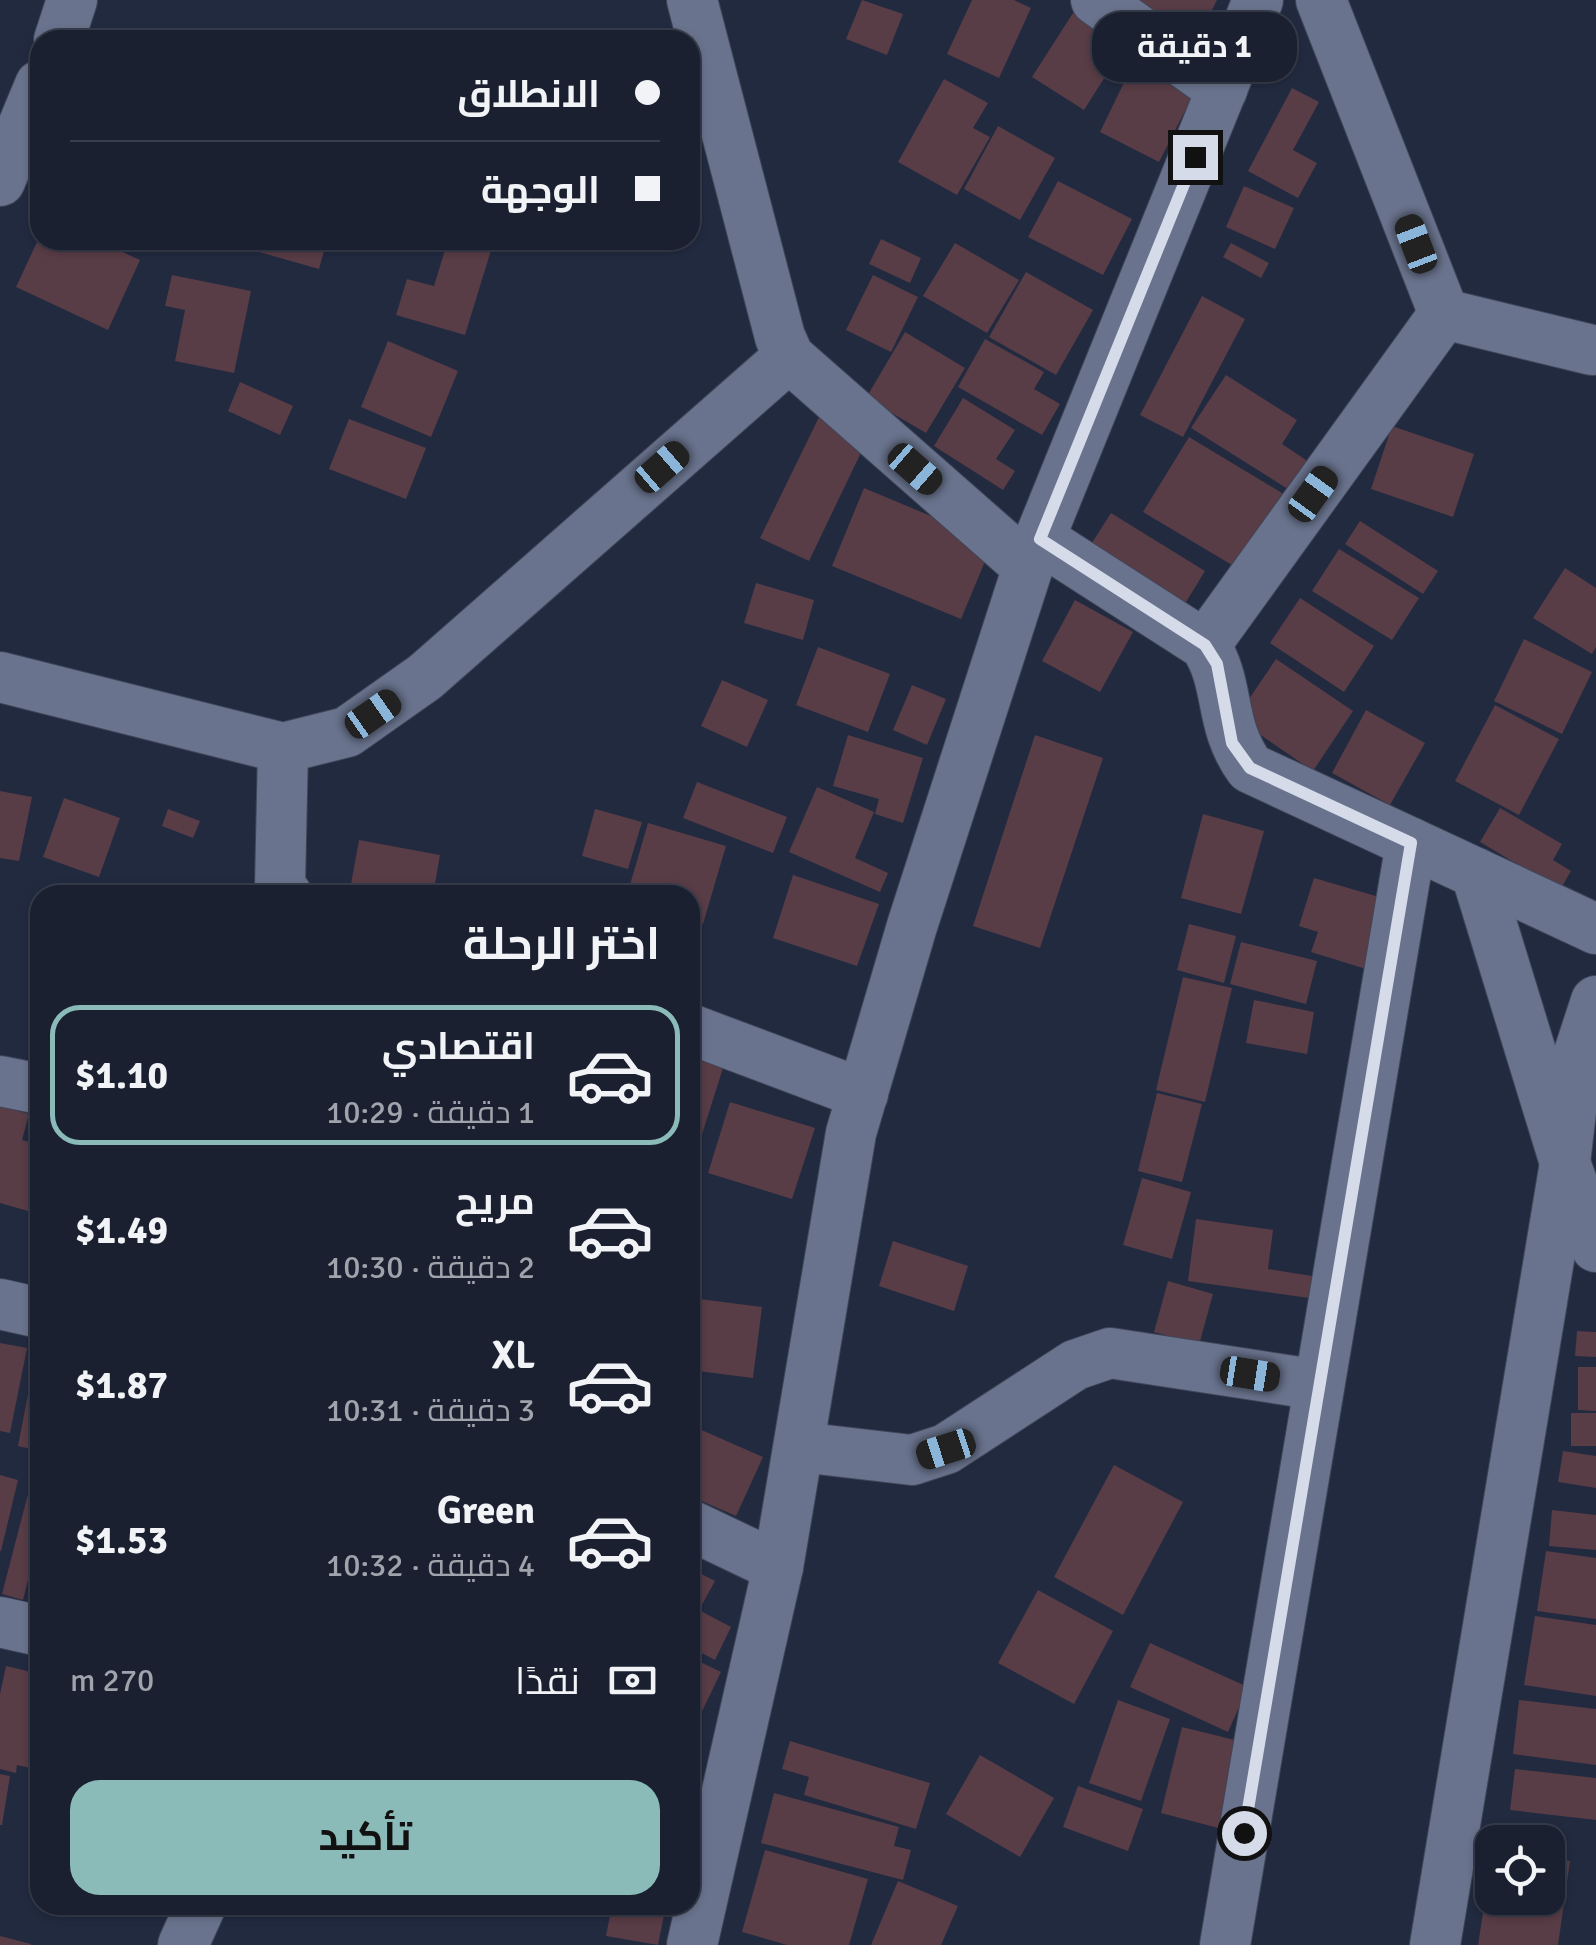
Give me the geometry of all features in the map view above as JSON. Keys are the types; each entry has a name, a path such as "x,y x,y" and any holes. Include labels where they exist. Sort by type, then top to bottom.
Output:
{"street":[{"path":"62,30 72,0"},
{"path":"692,0 700,30"},
{"path":"1096,0 1222,90"},
{"path":"700,1870 708,1794 778,1567 851,1133 912,926 1034,553 1258,0"},
{"path":"1321,0 1444,314"},
{"path":"700,31 780,337 789,357 1034,553 1205,645 1217,664 1232,743 1250,768 1596,929"},
{"path":"0,181 30,109"},
{"path":"1444,314 1592,350"},
{"path":"1205,645 1444,314"},
{"path":"0,677 283,748 348,732 425,677 789,357"},
{"path":"280,885 283,748"},
{"path":"1225,1945 1411,843"},
{"path":"1476,872 1565,1163 1596,1248"},
{"path":"1435,1945 1565,1163 1577,1059 1596,1001"},
{"path":"700,1033 863,1094"},
{"path":"0,1082 30,1087"},
{"path":"0,1304 30,1311"},
{"path":"800,1447 912,1460 946,1449 1075,1365 1110,1353 1319,1385"},
{"path":"700,1531 778,1567"},
{"path":"0,1622 30,1629"},
{"path":"184,1945 197,1915"},
{"path":"692,1945 695,1915"}],"building":[{"path":"862,0 903,14 887,55 846,39"},
{"path":"972,0 1014,0 1031,8 999,78 947,54"},
{"path":"1120,0 1217,0 1196,42"},
{"path":"1073,13 1124,47 1084,110 1032,77"},
{"path":"1135,60 1195,91 1159,162 1100,132"},
{"path":"944,79 988,103 973,128 990,137 957,195 898,162"},
{"path":"1292,88 1319,102 1293,150 1317,163 1298,198 1248,171"},
{"path":"998,126 1055,158 1020,220 964,189"},
{"path":"1058,181 1132,219 1103,275 1028,237"},
{"path":"1244,186 1294,208 1275,249 1226,227"},
{"path":"881,239 921,258 910,283 869,264"},
{"path":"955,243 1019,280 987,333 923,296"},
{"path":"1231,243 1269,263 1261,278 1223,257"},
{"path":"33,250 118,250 140,260 108,330 16,287"},
{"path":"252,250 324,250 319,269"},
{"path":"445,250 491,250 465,335 396,315 407,279 434,286"},
{"path":"1026,272 1093,310 1056,375 989,337"},
{"path":"172,275 251,291 234,373 175,361 185,310 165,306"},
{"path":"873,275 918,297 891,352 846,330"},
{"path":"1202,296 1245,319 1183,437 1140,415"},
{"path":"905,332 965,368 926,433 866,398"},
{"path":"985,339 1044,372 1034,389 1060,404 1042,435 958,387"},
{"path":"388,341 458,371 431,437 361,407"},
{"path":"1226,375 1297,420 1282,444 1309,462 1291,491 1191,428"},
{"path":"240,382 293,406 280,435 228,411"},
{"path":"963,398 1015,430 996,459 1015,471 1003,490 934,446"},
{"path":"820,415 868,438 809,561 760,538"},
{"path":"349,419 426,448 406,499 329,469"},
{"path":"1392,426 1474,454 1453,517 1371,489"},
{"path":"1189,437 1287,496 1242,571 1143,512"},
{"path":"864,488 993,542 961,619 832,566"},
{"path":"1111,513 1205,571 1183,607 1088,549"},
{"path":"1360,521 1438,571 1423,594 1345,544"},
{"path":"1339,549 1419,598 1392,640 1312,591"},
{"path":"1565,568 1596,588 1596,647 1592,654 1533,618"},
{"path":"756,583 814,600 803,640 744,623"},
{"path":"1300,598 1374,646 1344,692 1270,643"},
{"path":"1075,600 1133,632 1100,692 1042,661"},
{"path":"1524,639 1592,672 1562,734 1494,701"},
{"path":"818,647 890,674 868,732 796,705"},
{"path":"1276,659 1353,711 1313,771 1236,718"},
{"path":"722,680 768,700 747,747 701,726"},
{"path":"912,685 946,699 927,745 893,730"},
{"path":"1495,705 1559,739 1519,815 1455,781"},
{"path":"1366,710 1425,743 1390,805 1332,773"},
{"path":"848,735 923,758 903,823 875,814 879,799 833,786"},
{"path":"1035,735 1103,758 1040,948 973,926"},
{"path":"697,782 787,817 773,853 683,818"},
{"path":"817,787 874,812 855,858 888,873 880,892 789,852"},
{"path":"0,791 32,797 19,861 0,858"},
{"path":"64,798 120,818 99,877 43,857"},
{"path":"1500,808 1562,844 1553,860 1571,871 1560,890 1480,842"},
{"path":"168,809 200,821 193,838 162,826"},
{"path":"595,809 642,822 628,869 582,856"},
{"path":"1203,814 1264,831 1241,914 1181,898"},
{"path":"648,823 726,846 703,924 700,885 630,885"},
{"path":"359,840 440,855 435,885 351,885"},
{"path":"793,875 879,904 857,966 773,938"},
{"path":"1314,878 1386,899 1366,969 1311,952 1318,932 1299,926"},
{"path":"1189,924 1236,936 1224,983 1177,970"},
{"path":"1241,942 1317,961 1306,1004 1230,984"},
{"path":"1183,977 1232,988 1205,1102 1156,1090"},
{"path":"1254,1000 1314,1012 1307,1054 1246,1043"},
{"path":"700,1060 723,1068 700,1141"},
{"path":"1157,1093 1202,1104 1182,1182 1138,1171"},
{"path":"730,1102 815,1128 792,1199 708,1173"},
{"path":"0,1106 29,1114 22,1140 30,1142 30,1200 28,1211 0,1203"},
{"path":"1142,1178 1191,1192 1172,1259 1123,1245"},
{"path":"1196,1219 1273,1230 1268,1269 1312,1276 1309,1298 1188,1281"},
{"path":"893,1241 968,1266 954,1311 879,1286"},
{"path":"1168,1281 1213,1294 1199,1345 1154,1332"},
{"path":"700,1299 762,1307 753,1378 700,1371"},
{"path":"1577,1331 1596,1332 1596,1357 1575,1356"},
{"path":"0,1343 27,1348 10,1433 0,1431"},
{"path":"1578,1367 1596,1367 1596,1411 1578,1410"},
{"path":"30,1384 30,1449 18,1446"},
{"path":"1571,1413 1596,1413 1596,1446 1571,1446"},
{"path":"700,1429 763,1457 736,1516 700,1500"},
{"path":"1563,1451 1596,1456 1596,1488 1558,1482"},
{"path":"1114,1465 1183,1502 1123,1615 1054,1577"},
{"path":"0,1475 18,1480 1,1551 0,1551"},
{"path":"30,1494 30,1572 23,1600 2,1594"},
{"path":"1552,1510 1596,1515 1596,1550 1549,1546"},
{"path":"1546,1551 1596,1558 1596,1619 1537,1611"},
{"path":"700,1573 715,1581 700,1608"},
{"path":"1038,1590 1113,1631 1074,1704 998,1663"},
{"path":"700,1611 731,1627 715,1660 700,1652"},
{"path":"1535,1616 1596,1625 1596,1696 1524,1685"},
{"path":"1150,1643 1248,1687 1228,1732 1130,1687"},
{"path":"700,1662 721,1672 700,1716"},
{"path":"6,1666 30,1672 30,1768 17,1765 16,1773 0,1769 0,1694"},
{"path":"1118,1700 1170,1719 1141,1801 1089,1783"},
{"path":"1519,1700 1596,1709 1596,1765 1513,1754"},
{"path":"1182,1727 1243,1742 1222,1829 1161,1813"},
{"path":"790,1741 930,1783 916,1829 804,1795 809,1777 782,1769"},
{"path":"980,1755 1054,1798 1020,1857 946,1814"},
{"path":"1515,1769 1596,1778 1596,1820 1510,1810"},
{"path":"0,1774 10,1776 2,1825 0,1825"},
{"path":"1078,1786 1143,1809 1128,1851 1063,1827"},
{"path":"774,1793 899,1827 894,1846 911,1850 903,1880 761,1843"},
{"path":"765,1850 868,1879 849,1945 787,1945 742,1932"},
{"path":"1565,1860 1570,1861 1565,1896"},
{"path":"898,1881 958,1906 941,1945 871,1945"},
{"path":"610,1915 664,1915 658,1945 606,1936"},
{"path":"1483,1915 1562,1915 1558,1945 1478,1945"},
{"path":"0,1936 31,1944 31,1945 0,1945"}],"route":[{"path":"1195,157 1040,539 1205,645 1217,664 1232,743 1250,768 1411,843 1244,1833"}]}
